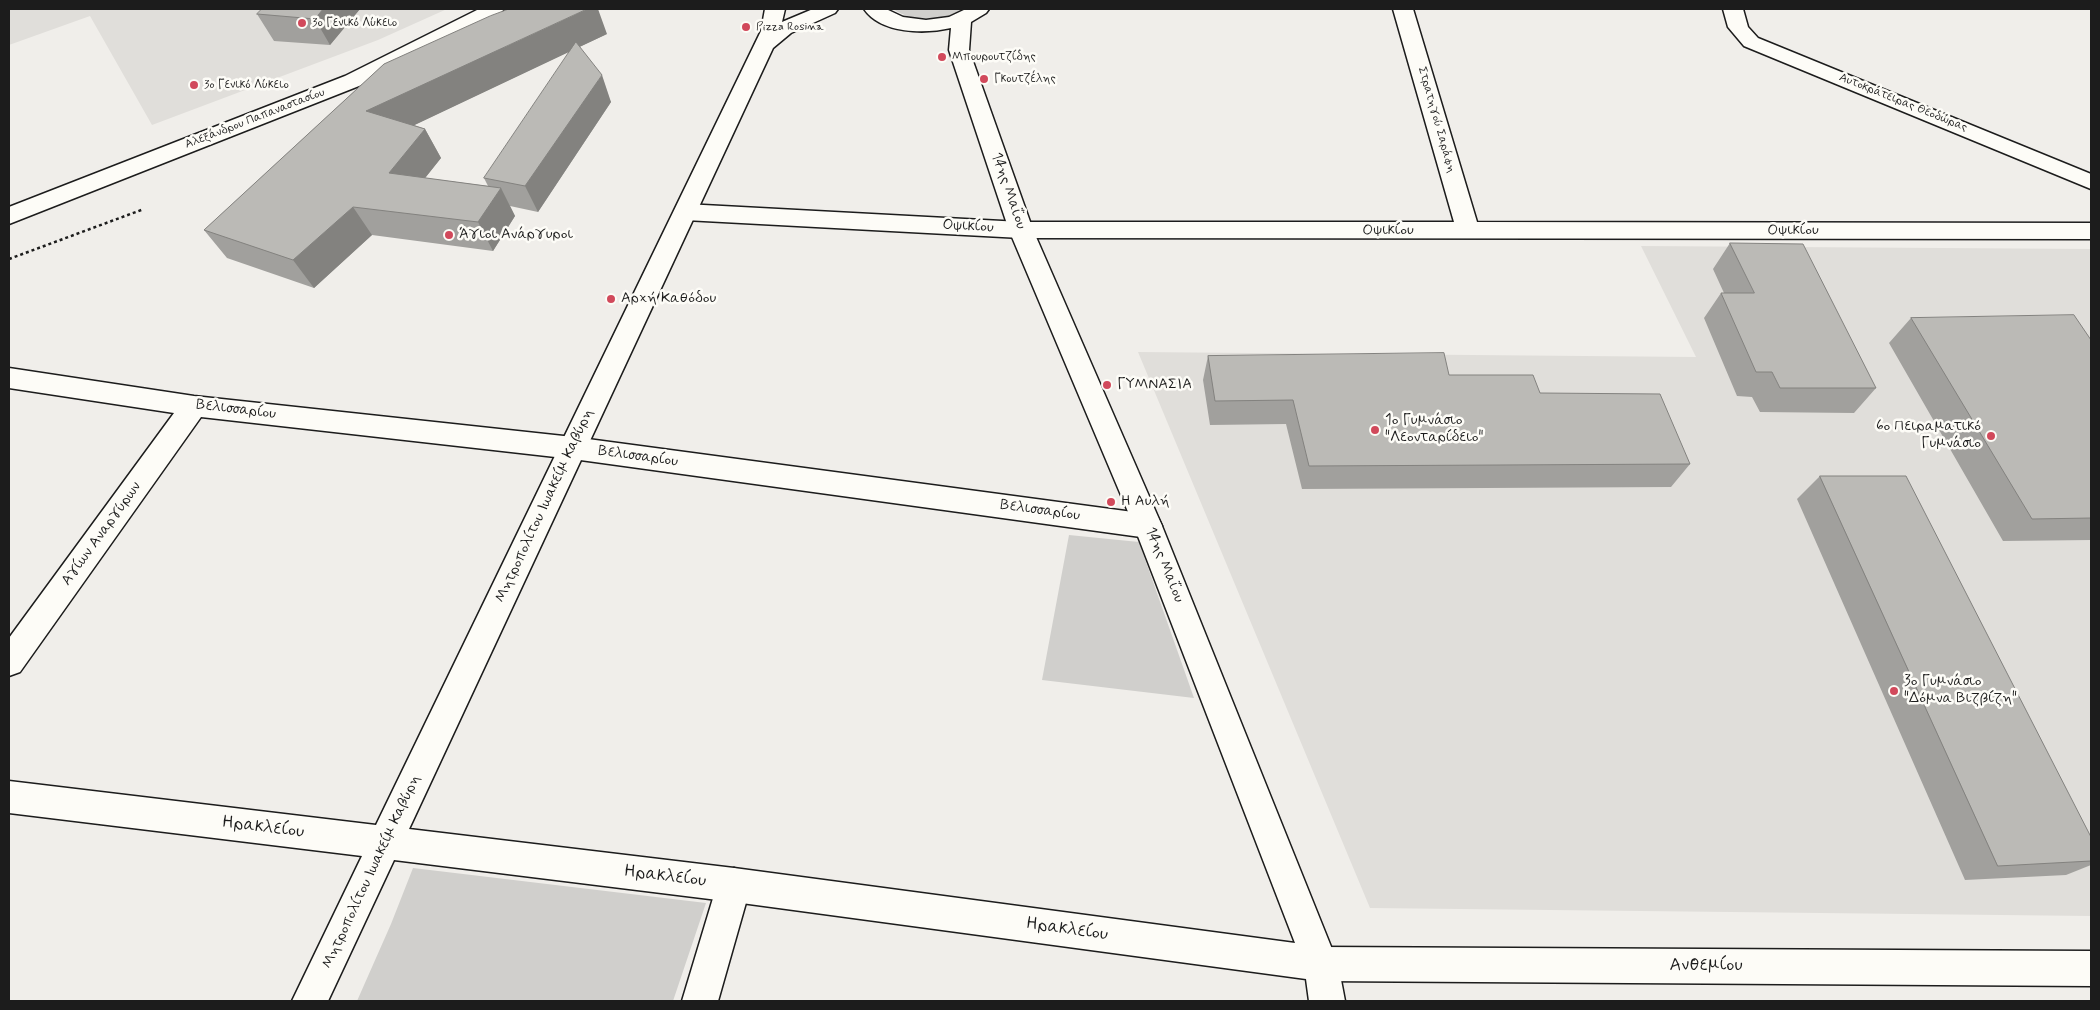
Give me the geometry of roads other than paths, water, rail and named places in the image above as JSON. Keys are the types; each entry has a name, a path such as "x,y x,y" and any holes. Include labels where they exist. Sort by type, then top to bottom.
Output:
{"street":[{"name":"Αλεξάνδρου Παπαναστασίου","path":"9,216 352,81 494,9"},
{"name":"Μητροπολίτου Ιωακείμ Καβύρη","path":"310,1001 771,31 775,9"},
{"path":"764,45 797,22 828,9"},
{"path":"874,9 880,14 897,21 918,24 941,24 970,14"},
{"name":"Στρατηγού Σαράφη","path":"1403,9 1468,231"},
{"name":"Αυτοκράτειρας Θεοδώρας","path":"1733,9 1735,23 1741,33 1751,42 2091,182"},
{"name":"14ης Μαΐου","path":"970,14 958,50 1021,230 1148,526 1321,964 1327,1001"},
{"name":"Οψικίου","path":"685,212 1021,230 2091,231"},
{"name":"Βελισσαρίου","path":"9,378 194,406 572,448 1148,526"},
{"name":"Αγίων Αναργύρων","path":"9,662 194,406"},
{"name":"Ηρακλείου","path":"9,797 734,885 1321,964"},
{"path":"700,1001 734,885"},
{"name":"Ανθεμίου","path":"1321,964 2091,969"}],"place":[{"name":"3ο Γενικό Λύκειο","path":"302,23"},
{"name":"Pizza Rosina","path":"746,27"},
{"name":"Μπουρουτζίδης","path":"942,57"},
{"name":"Γκουτζέλης","path":"984,79"},
{"name":"3o Γενικό Λύκειο","path":"194,85"},
{"name":"Άγιοι Ανάργυροι","path":"449,235"},
{"name":"Αρχή Καθόδου","path":"611,299"},
{"name":"ΓΥΜΝΑΣΙΑ","path":"1107,385"},
{"name":"1ο Γυμνάσιο \"Λεονταρίδειο\"","path":"1375,430"},
{"name":"6ο Πειραματικό Γυμνάσιο","path":"1991,436"},
{"name":"Η Αυλή","path":"1111,502"},
{"name":"3ο Γυμνάσιο \"Δόμνα Βιζβίζη\"","path":"1894,691"}]}
